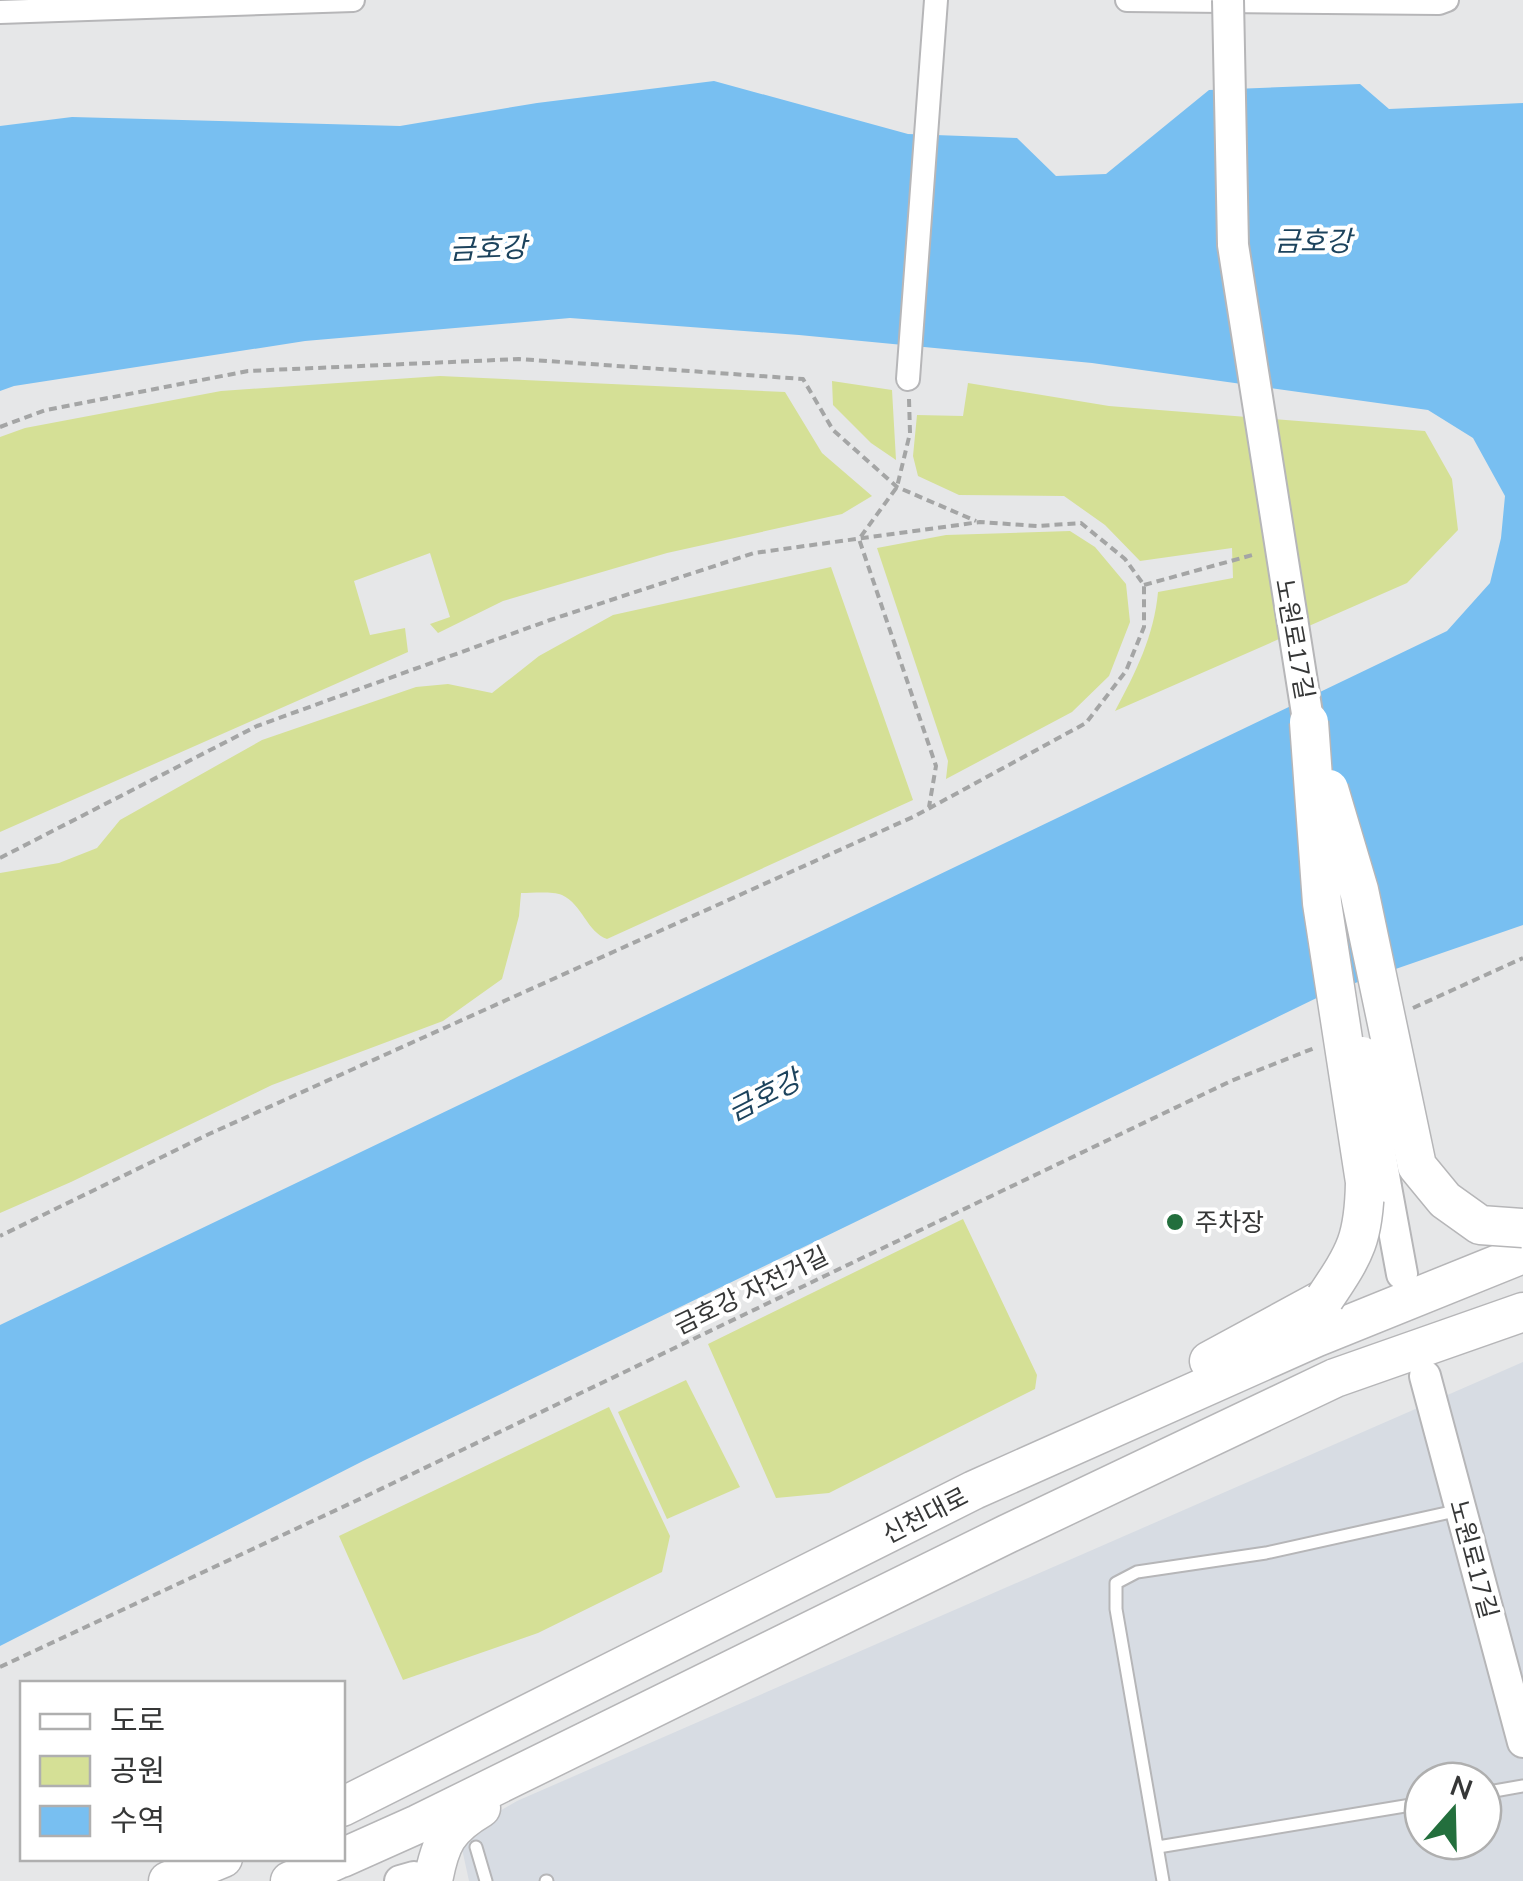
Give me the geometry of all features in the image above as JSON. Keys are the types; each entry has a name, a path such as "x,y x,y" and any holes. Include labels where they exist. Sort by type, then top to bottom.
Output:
{"highway":[{"path":"1308,722 1359,890 1417,1166 1445,1200 1480,1225 1523,1228"},
{"path":"974,1490 1325,1298 1351,1260 1364,1223 1365,1182 1322,902 1308,722"},
{"name":"신천대로","path":"345,1806 974,1490 1315,1338 1523,1254"},
{"path":"345,1857 1335,1378 1523,1312"},
{"path":"432,1881 438,1854 454,1824 704,1683"},
{"path":"168,1881 215,1861"},
{"path":"290,1881 335,1861"}],"main road":[{"name":"노원로17길","path":"1228,0 1232,244 1402,1274"},
{"name":"노원로17길","path":"1425,1376 1523,1742"},
{"path":"400,1881 414,1877 432,1881"}],"street":[{"path":"0,12 352,0"},
{"path":"908,379 936,0"},
{"path":"1127,0 1447,0"}],"lane":[{"path":"1163,1881 1116,1609 1116,1583 1137,1572 1266,1552 1460,1510"},
{"path":"1158,1847 1403,1806"},
{"path":"476,1847 486,1881"}],"path":[{"path":"0,426 46,410 248,370 538,360 803,380 833,430 896,487 980,522"},
{"path":"860,539 896,487 910,433 908,379"},
{"path":"0,858 257,726 550,620 754,554 980,522 1037,526 1080,522 1126,559 1144,585 1144,627 1126,671 1086,723 929,809 209,1134 0,1236"},
{"path":"860,539 936,766 929,809"},
{"path":"1144,585 1280,547"},
{"path":"1403,1012 1523,958"},
{"name":"금호강 자전거길","path":"0,1667 362,1498 1231,1080 1319,1046"}],"shaded area":[{"path":"1523,1362 1523,1881 469,1881 459,1835 517,1801"}],"green space":[{"path":"440,376 785,392 822,453 872,496 842,514 667,553 503,601 438,633 430,624 450,617 430,553 354,581 370,635 405,628 408,652 0,832 0,437 25,428 221,391"},
{"path":"832,381 892,390 896,460 871,443 833,405"},
{"path":"968,383 1109,406 1425,431 1452,479 1458,530 1407,583 1115,711 1143,653 1158,592 1233,578 1232,548 1140,561 1105,525 1064,496 959,495 918,476 913,456 917,415 963,416"},
{"path":"1070,531 1095,547 1126,584 1130,622 1109,676 1072,712 946,779 948,761 877,548 946,535"},
{"path":"831,567 913,800 607,939 562,895 521,893 519,916 502,979 443,1021 272,1085 0,1213 0,873 59,863 97,848 120,820 262,740 416,687 448,684 492,693 539,656 613,615"},
{"path":"963,1219 1037,1375 1035,1389 829,1493 776,1498 708,1344"},
{"path":"686,1380 740,1487 667,1519 618,1412"},
{"path":"609,1407 670,1536 662,1572 538,1633 403,1680 339,1536"}],"water":[{"name":"금호강","path":"714,81 908,134 1017,138 1056,176 1106,174 1209,90 1360,84 1389,109 1523,103 1523,925 1329,992 363,1461 0,1646 0,1325 1447,631 1490,583 1501,538 1505,496 1473,438 1428,410 1092,363 570,318 305,341 0,391 0,126 72,117 400,126 537,103"}],"place":[{"name":"주차장","path":"1175,1222"}]}
